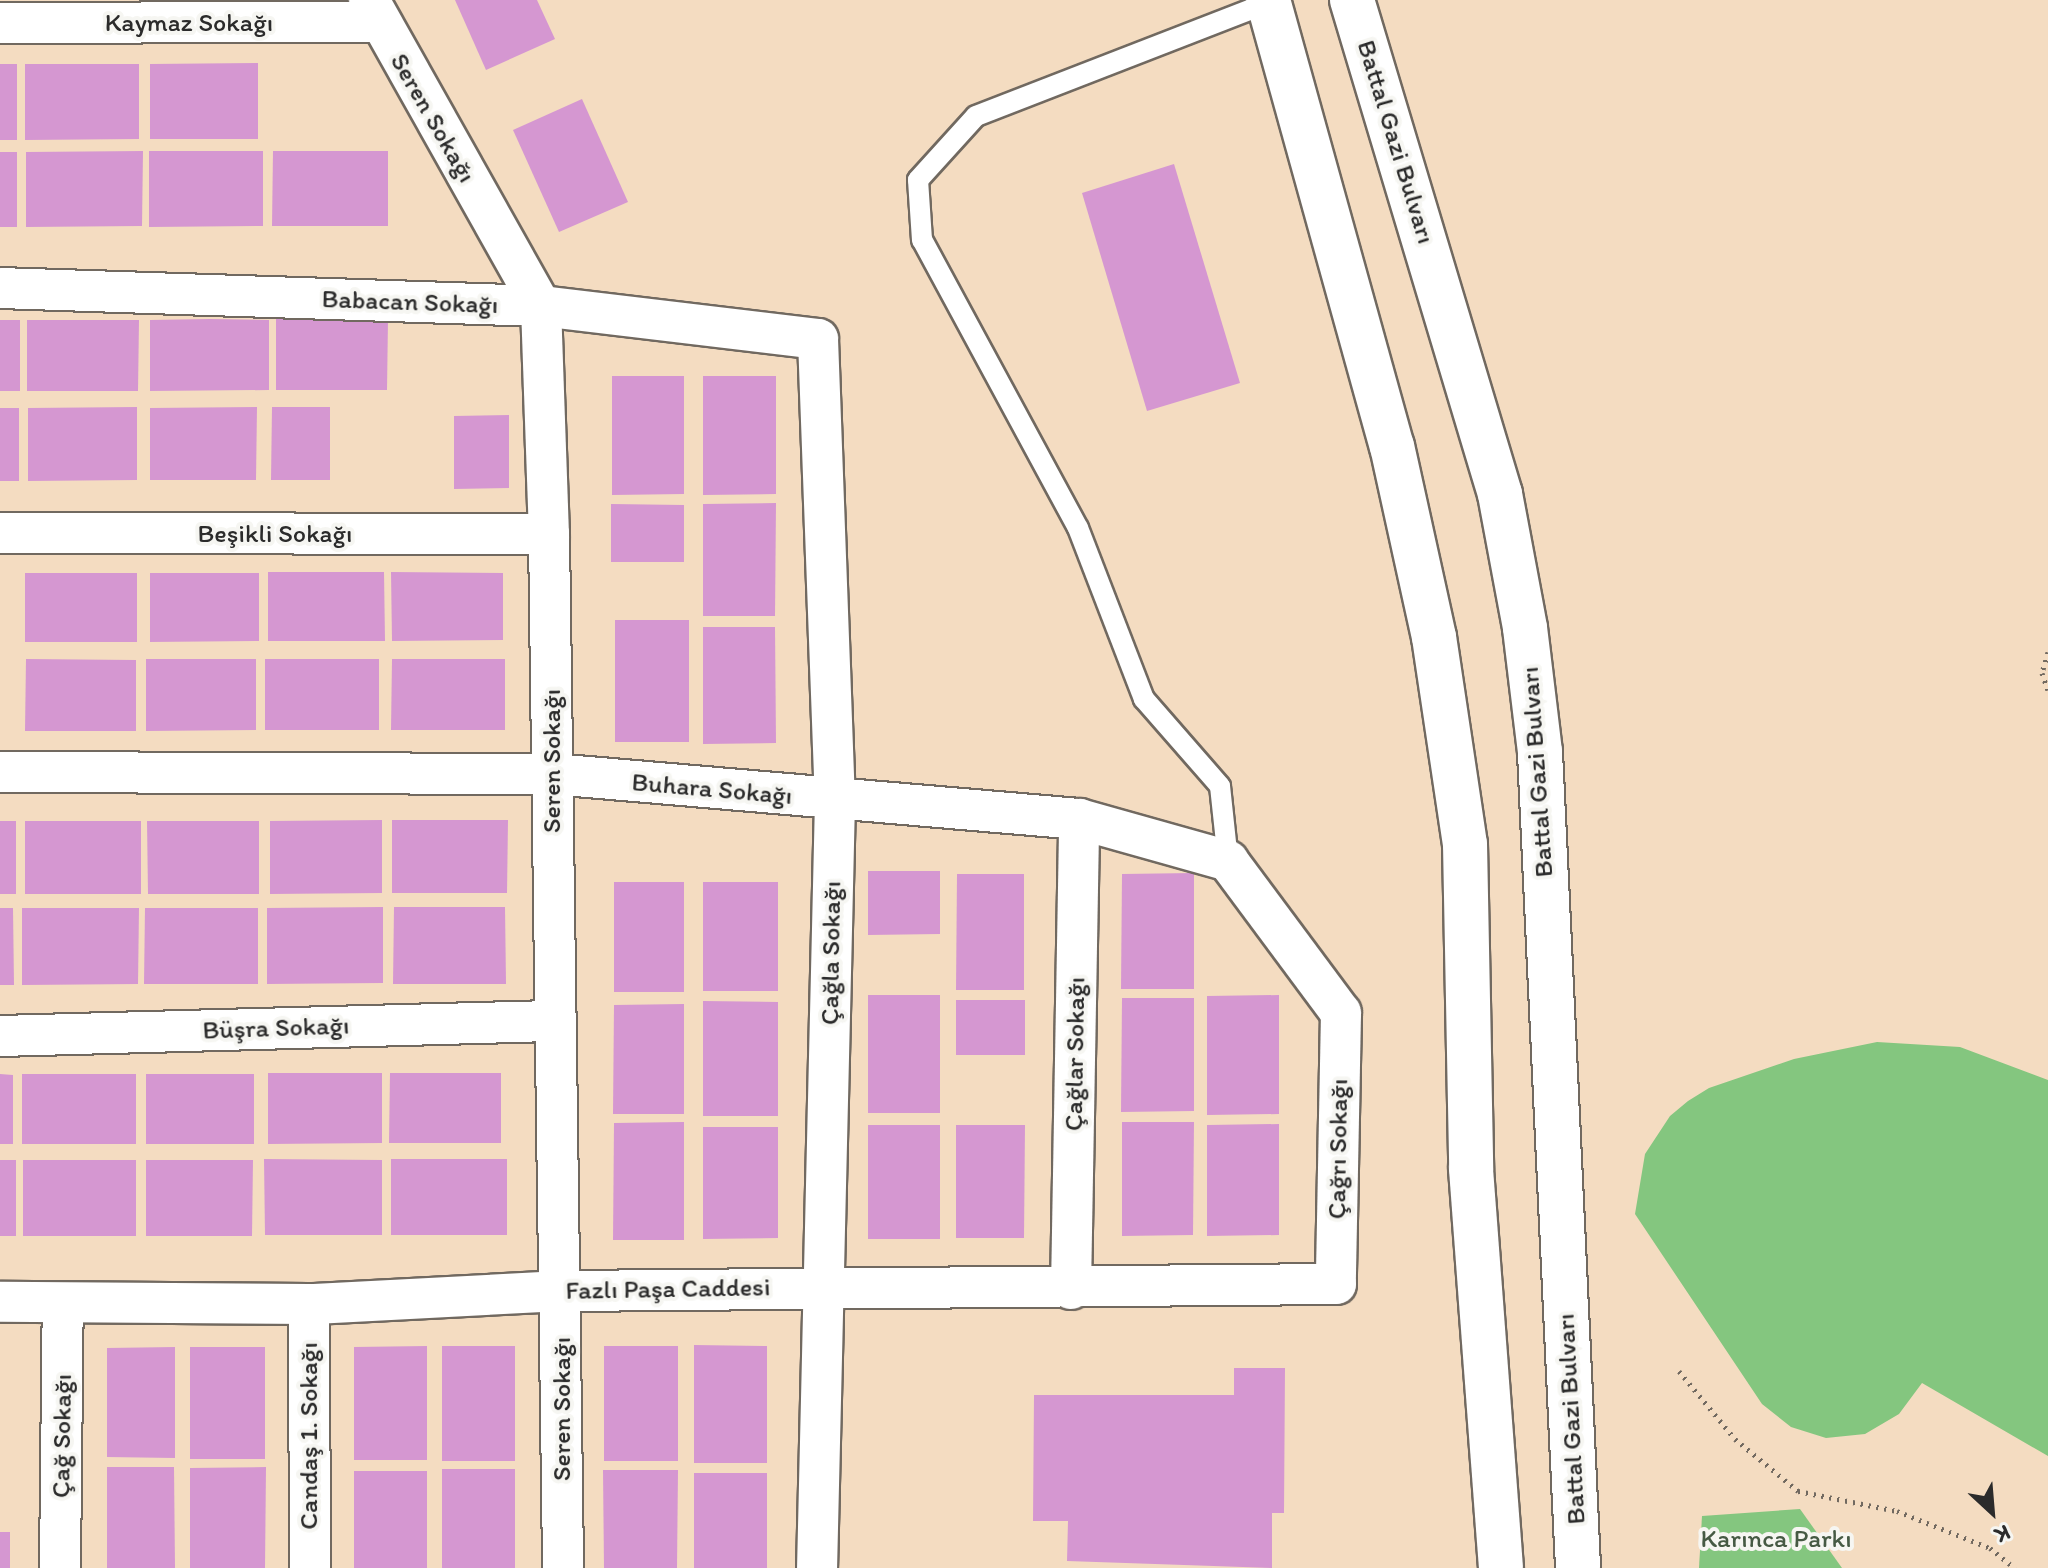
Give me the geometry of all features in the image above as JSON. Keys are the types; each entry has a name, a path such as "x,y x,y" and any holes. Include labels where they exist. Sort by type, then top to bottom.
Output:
{"street":[{"name":"Battal Gazi Bulvarı","path":"1352,0 1496,480 1525,628 1540,752 1578,1568"},
{"path":"1268,1 1392,446 1434,637 1465,844 1471,1169 1501,1568"},
{"name":"Kaymaz Sokağı","path":"0,23 373,11"},
{"name":"Seren Sokağı","path":"373,11 541,306 549,534 553,774 552,1021 561,1291 563,1568"},
{"name":"Babacan Sokağı","path":"0,288 541,306 818,339"},
{"name":"Çağla Sokağı","path":"817,1568 835,801 818,339"},
{"name":"Beşikli Sokağı","path":"0,533 549,534"},
{"name":"Buhara Sokağı","path":"0,772 553,774 835,801 1079,819 1228,861"},
{"name":"Çağlar Sokağı","path":"1071,1289 1079,819"},
{"name":"Çağrı Sokağı","path":"1228,861 1341,1013 1336,1284"},
{"name":"Büşra Sokağı","path":"0,1036 552,1021"},
{"name":"Fazlı Paşa Caddesi","path":"0,1302 309,1304 561,1291 822,1286 1071,1289 1336,1284"},
{"name":"Çağ Sokağı","path":"60,1568 63,1303"},
{"name":"Candaş 1. Sokağı","path":"309,1304 310,1568"}],"lane":[{"path":"1228,861 1220,786 1144,699 1078,528 922,240 918,180 976,116 1268,1"}],"path":[{"path":"2048,652 2042,673 2048,690"},
{"path":"1679,1371 1735,1439 1798,1491 1897,1511 1990,1548 2015,1568"}],"green space":[{"path":"1877,1042 1960,1047 2048,1080 2048,1456 1922,1383 1899,1414 1865,1434 1826,1438 1791,1427 1762,1404 1635,1214 1645,1154 1670,1116 1688,1101 1709,1088 1794,1059"},
{"name":"Karınca Parkı","path":"1800,1509 1842,1568 1699,1568 1702,1516"}],"building":[{"path":"455,0 537,0 555,39 486,70"},
{"path":"258,63 258,139 150,139 150,64"},
{"path":"0,64 17,64 17,140 0,140"},
{"path":"25,64 139,64 139,139 25,140"},
{"path":"582,99 628,202 559,232 513,130"},
{"path":"143,151 142,226 26,227 26,152"},
{"path":"149,151 263,151 263,226 149,227"},
{"path":"273,151 388,151 388,226 272,226"},
{"path":"0,152 17,152 17,227 0,227"},
{"path":"1174,164 1240,383 1147,411 1082,193"},
{"path":"276,319 388,319 387,390 276,390"},
{"path":"0,320 20,320 20,391 0,391"},
{"path":"27,320 139,320 138,391 27,391"},
{"path":"150,320 269,320 269,390 150,391"},
{"path":"612,376 684,376 684,494 612,495"},
{"path":"703,376 776,376 776,494 703,495"},
{"path":"137,407 137,480 28,481 28,408"},
{"path":"257,407 256,480 150,480 150,408"},
{"path":"272,407 330,407 330,480 271,480"},
{"path":"0,408 19,408 19,481 0,481"},
{"path":"509,415 509,488 454,489 454,416"},
{"path":"776,503 775,616 703,616 703,504"},
{"path":"611,504 684,505 684,562 611,562"},
{"path":"268,572 384,572 385,641 268,641"},
{"path":"391,572 503,573 503,640 392,641"},
{"path":"25,573 137,573 137,642 25,642"},
{"path":"150,573 259,573 259,641 150,642"},
{"path":"615,620 689,620 689,742 615,742"},
{"path":"703,627 775,627 776,743 703,744"},
{"path":"26,659 136,660 136,731 25,731"},
{"path":"146,659 256,659 256,730 146,731"},
{"path":"265,659 379,659 379,730 265,730"},
{"path":"392,659 505,659 505,730 391,730"},
{"path":"382,820 382,893 270,894 270,821"},
{"path":"392,820 508,820 507,893 392,893"},
{"path":"0,821 16,821 16,894 0,894"},
{"path":"25,821 141,821 141,894 25,894"},
{"path":"147,821 259,821 259,894 148,894"},
{"path":"868,871 940,871 940,934 868,935"},
{"path":"1194,873 1194,989 1121,989 1122,874"},
{"path":"957,874 1024,874 1024,990 956,990"},
{"path":"614,882 684,882 684,992 614,992"},
{"path":"703,882 778,882 778,991 703,991"},
{"path":"383,907 383,983 267,984 267,908"},
{"path":"394,907 505,907 506,984 393,984"},
{"path":"0,908 13,908 14,985 0,985"},
{"path":"22,908 139,908 138,984 22,985"},
{"path":"145,908 258,908 258,984 144,984"},
{"path":"868,995 940,995 940,1113 868,1113"},
{"path":"1279,995 1279,1114 1207,1115 1207,996"},
{"path":"1122,998 1194,998 1194,1111 1121,1112"},
{"path":"956,1000 1025,1000 1025,1055 956,1055"},
{"path":"703,1001 778,1002 778,1116 703,1116"},
{"path":"684,1004 684,1114 613,1114 614,1005"},
{"path":"268,1073 382,1073 382,1143 268,1144"},
{"path":"390,1073 501,1073 501,1143 389,1143"},
{"path":"0,1074 13,1075 13,1144 0,1144"},
{"path":"22,1074 136,1074 136,1144 22,1144"},
{"path":"146,1074 254,1074 254,1144 146,1144"},
{"path":"684,1122 684,1240 613,1240 614,1123"},
{"path":"1122,1122 1194,1122 1193,1235 1122,1236"},
{"path":"1279,1124 1279,1235 1207,1236 1207,1125"},
{"path":"868,1125 940,1125 940,1239 868,1239"},
{"path":"956,1125 1025,1125 1024,1238 956,1238"},
{"path":"703,1127 778,1127 778,1238 703,1239"},
{"path":"264,1159 382,1160 382,1235 265,1235"},
{"path":"391,1159 507,1159 507,1235 391,1235"},
{"path":"0,1160 16,1160 16,1236 0,1236"},
{"path":"23,1160 136,1160 136,1236 23,1236"},
{"path":"146,1160 253,1160 252,1236 146,1236"},
{"path":"694,1345 767,1346 767,1463 694,1463"},
{"path":"427,1346 427,1460 354,1460 354,1347"},
{"path":"442,1346 515,1346 515,1461 442,1461"},
{"path":"604,1346 678,1346 678,1461 604,1461"},
{"path":"175,1347 175,1458 107,1457 107,1348"},
{"path":"190,1347 265,1347 265,1459 190,1459"},
{"path":"1234,1368 1285,1368 1284,1513 1272,1513 1272,1568 1067,1561 1068,1521 1033,1521 1034,1395 1234,1395"},
{"path":"107,1467 174,1467 175,1568 107,1568"},
{"path":"266,1467 265,1568 190,1568 190,1468"},
{"path":"442,1469 515,1469 515,1568 442,1568"},
{"path":"603,1470 678,1470 677,1568 604,1568"},
{"path":"354,1471 427,1471 427,1568 354,1568"},
{"path":"694,1473 767,1473 767,1568 694,1568"},
{"path":"0,1532 10,1532 10,1568 0,1568"}]}
